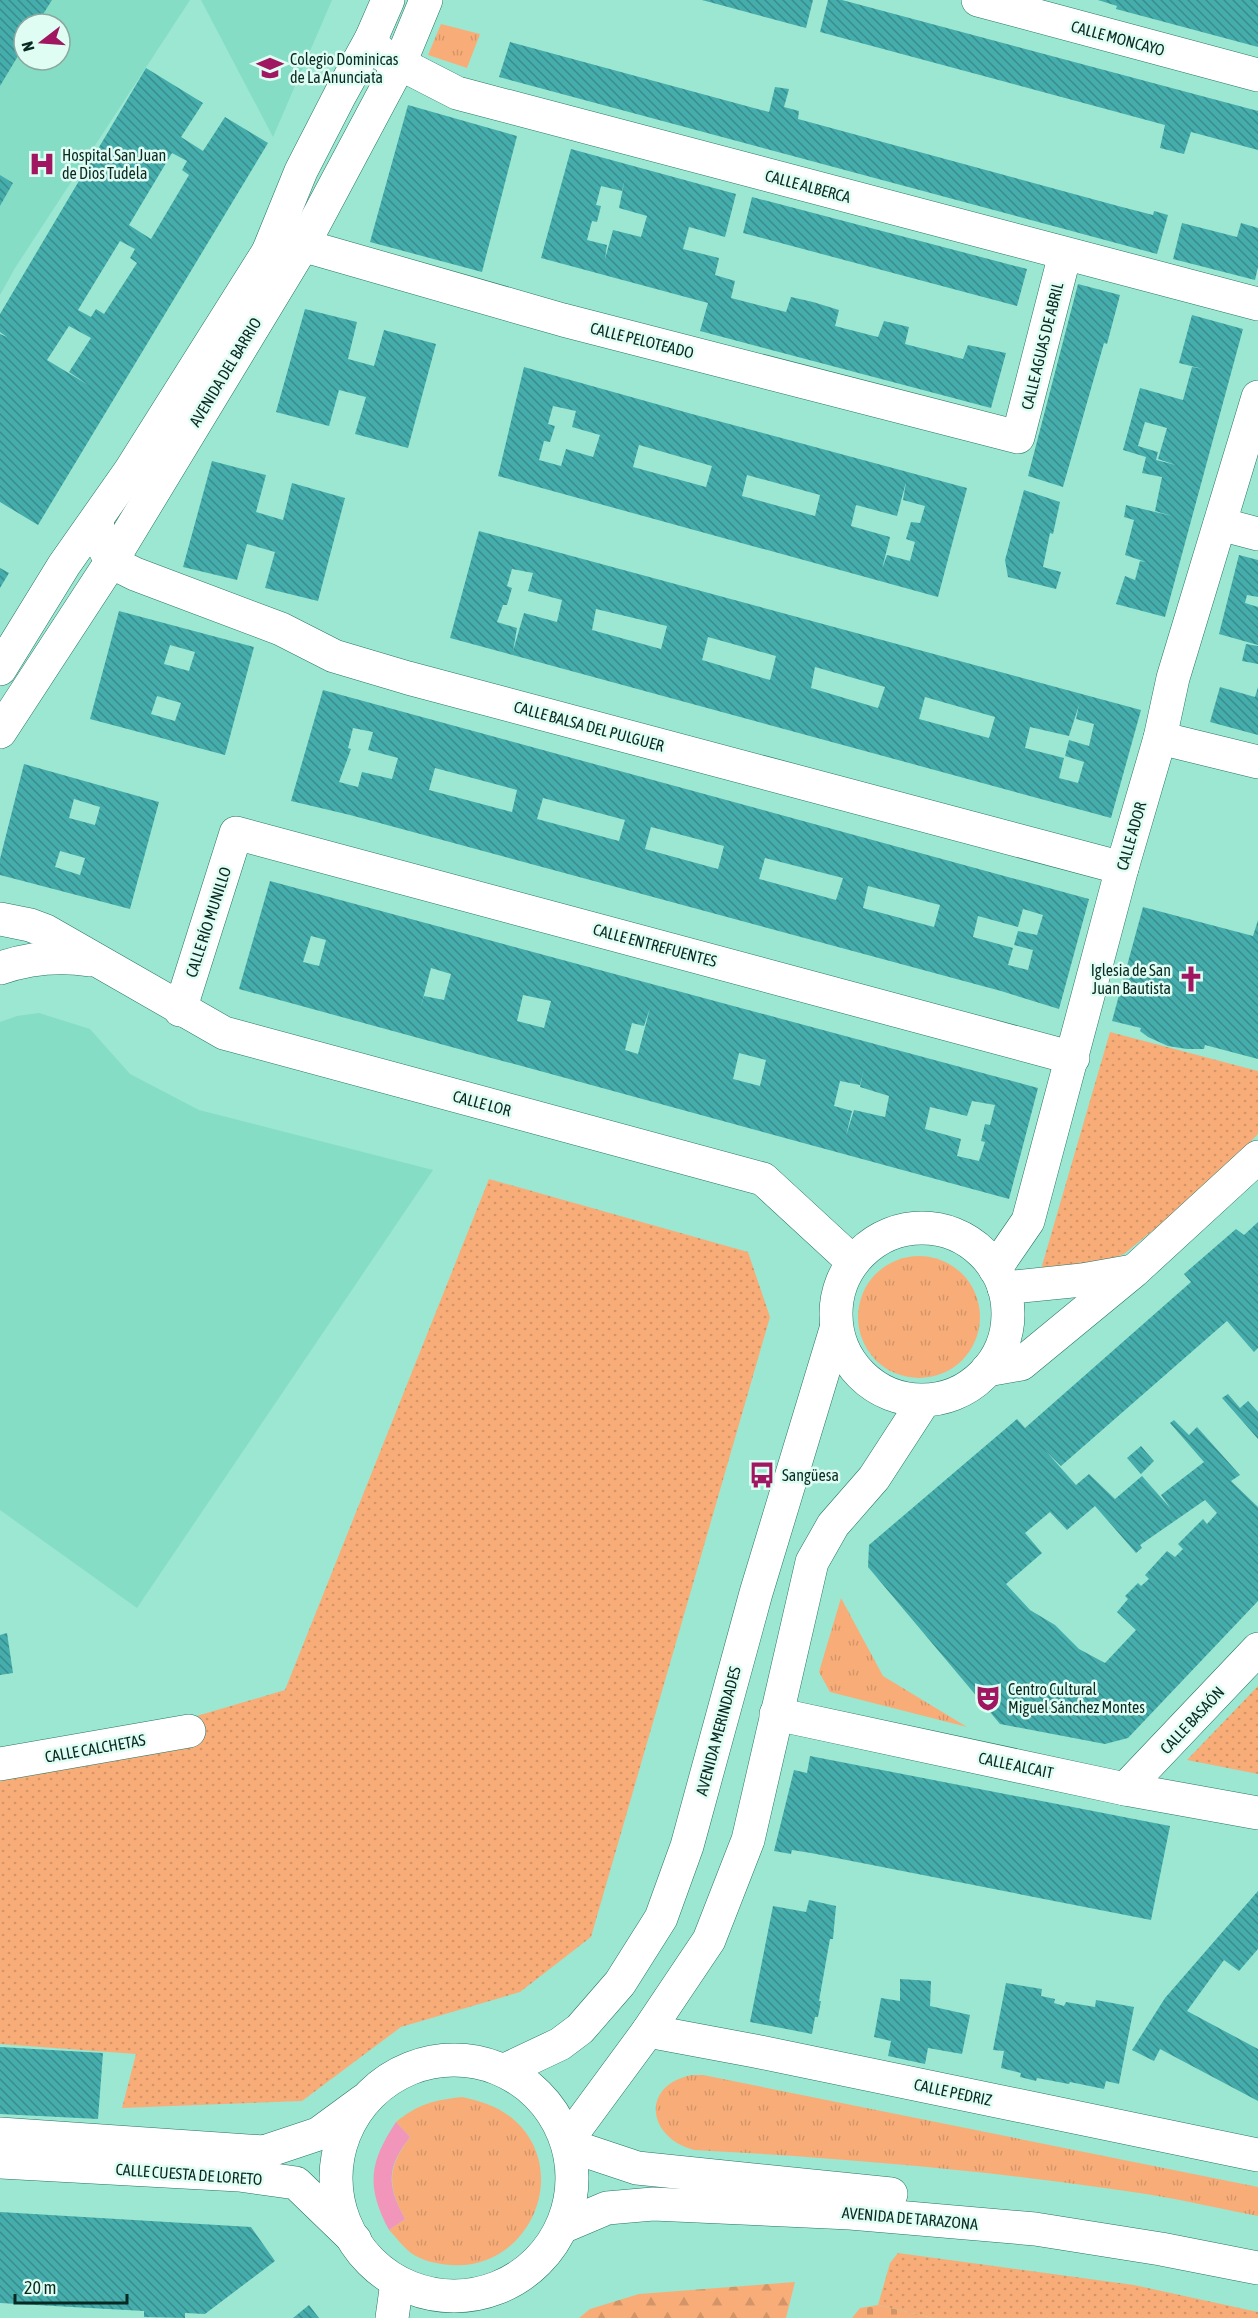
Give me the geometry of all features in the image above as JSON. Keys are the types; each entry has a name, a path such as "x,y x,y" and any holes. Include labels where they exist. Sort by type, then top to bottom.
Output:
{"street":[{"name":"AVENIDA DEL BARRIO","path":"0,669 64,565 98,520 268,252 302,171 371,39 388,0"},
{"name":"AVENIDA DEL BARRIO","path":"0,732 111,562 303,245 400,63 426,0"},
{"name":"CALLE MONCAYO","path":"978,0 1258,75"},
{"name":"CALLE ALBERCA","path":"371,39 385,56 457,93 1258,304"},
{"name":"CALLE PELOTEADO","path":"268,252 291,242 563,320 1018,437"},
{"name":"CALLE AGUAS DE ABRIL","path":"1018,437 1065,254"},
{"name":"CALLE ADOR","path":"1000,1279 1028,1221 1122,868 1160,738 1173,678 1258,398"},
{"path":"98,520 99,537 111,562"},
{"path":"1220,524 1258,534"},
{"name":"CALLE BALSA DEL PULGUER","path":"111,562 135,574 281,629 334,656 431,684 1122,868"},
{"path":"1160,738 1258,762"},
{"name":"CALLE RÍO MUNILLO","path":"180,1010 236,833"},
{"name":"CALLE ENTREFUENTES","path":"236,833 1073,1058"},
{"name":"CALLE LOR","path":"0,919 46,931 180,1010 224,1033 763,1179 852,1261"},
{"name":"CALLE LOR","path":"0,968 39,958 64,956 98,961"},
{"path":"987,1370 1021,1364 1134,1271 1258,1157"},
{"path":"926,1228 953,1234 977,1248 1000,1279 1008,1310 1006,1331 999,1352 987,1370 969,1386 947,1397 924,1401 894,1396 867,1381 847,1358 836,1329 837,1293 852,1261 873,1242 898,1231 926,1228"},
{"path":"1000,1279 1082,1280 1134,1271"},
{"name":"AVENIDA MERINDADES","path":"505,2070 560,2044 580,2029 620,1983 661,1918 687,1846 756,1593 836,1329"},
{"path":"567,2143 648,2031 709,1940 748,1840 812,1562 833,1525 874,1478 924,1401"},
{"name":"CALLE BASAÓN","path":"1125,1789 1258,1650"},
{"name":"CALLE ALCAIT","path":"776,1714 1125,1789 1258,1813"},
{"name":"CALLE CALCHETAS","path":"0,1764 189,1731"},
{"name":"CALLE PEDRIZ","path":"648,2031 1258,2155"},
{"path":"467,2059 505,2070 543,2099 567,2143 572,2186 562,2227 543,2256 517,2278 449,2307 423,2292 397,2282 370,2262 354,2240 339,2206 336,2173 343,2135 363,2101 392,2076 429,2061 467,2059"},
{"name":"CALLE CUESTA DE LORETO","path":"0,2134 264,2152 318,2134 363,2101"},
{"name":"AVENIDA DE TARAZONA","path":"567,2143 636,2168 1036,2207 1258,2246"},
{"name":"CALLE CUESTA DE LORETO","path":"0,2162 239,2175 296,2183 354,2240"},
{"name":"AVENIDA DE TARAZONA","path":"562,2227 607,2208 653,2204 850,2213 1035,2229 1161,2249 1258,2268"},
{"path":"392,2318 397,2282"}],"shaded area":[{"name":"Hospital San Juan de Dios Tudela","path":"0,0 190,0 15,268 0,295"},
{"name":"Colegio Dominicas de La Anunciata","path":"201,0 332,0 273,137"},
{"path":"39,1013 90,1029 130,1074 199,1110 433,1170 137,1608 0,1510 0,1022 17,1016"},
{"path":"396,2122 410,2137 397,2158 392,2177 395,2196 405,2219 389,2230 377,2200 374,2175 380,2150"}],"green space":[{"path":"441,24 480,34 467,68 428,55"},
{"path":"1110,1032 1258,1071 1258,1134 1225,1168 1124,1254 1095,1265 1039,1276"},
{"path":"489,1179 748,1252 770,1317 591,1937 520,1992 401,2027 302,2101 122,2108 136,2054 0,2044 0,1774 285,1690"},
{"path":"919,1256 942,1260 962,1274 976,1294 980,1317 976,1340 962,1360 942,1374 919,1378 896,1374 876,1360 862,1340 858,1317 862,1294 876,1274 896,1260"},
{"path":"841,1598 883,1676 967,1727 830,1692 819,1672"},
{"path":"1258,1686 1258,1774 1187,1760"},
{"path":"692,2075 703,2075 1258,2187 1258,2216 1146,2194 977,2172 864,2161 694,2150 678,2144 667,2135 659,2124 656,2112 657,2100 664,2089 675,2081"},
{"path":"462,2097 488,2104 512,2118 530,2140 540,2164 540,2189 534,2214 521,2235 502,2252 478,2263 440,2264 415,2256 389,2230 405,2219 395,2196 392,2177 397,2158 410,2137 396,2122 427,2104"},
{"path":"898,2253 1134,2285 1258,2312 1258,2318 933,2318 878,2305 890,2263"},
{"path":"795,2282 786,2318 579,2318 590,2309 639,2294"},
{"path":"878,2305 933,2318 852,2318 860,2308"}],"building":[{"path":"0,0 52,0 44,12 12,12 12,66 0,86"},
{"path":"702,0 813,0 806,28"},
{"path":"828,0 842,0 1258,111 1258,150 1191,132 1184,154 1160,148 1165,125 820,32"},
{"path":"1098,0 1258,0 1258,47 1116,9 1117,6"},
{"path":"510,42 769,112 775,87 789,89 784,107 799,111 798,119 1118,206 1153,215 1154,211 1168,215 1157,254 499,77"},
{"path":"146,68 203,103 181,137 203,151 225,117 268,143 38,525 0,502 0,334 7,337 0,332 0,314","holes":["172,153 187,161 182,170 189,175 151,239 129,225","120,241 135,249 130,258 137,263 104,314 96,309 91,317 78,310","69,326 91,338 69,372 90,386 47,360"]},
{"path":"408,105 517,136 482,272 370,242"},
{"path":"571,149 736,194 725,237 689,227 683,249 719,258 715,275 735,281 731,298 786,312 791,297 813,302 839,310 835,326 878,337 884,321 909,327 905,344 963,359 968,345 1006,353 991,408 700,331 708,303 541,258","holes":["625,178 619,208 647,216 641,237 613,230 605,259 607,245 587,240 592,221 597,222 601,206 596,205 601,186 622,191"]},
{"path":"0,175 13,183 0,206"},
{"path":"752,197 1027,269 1017,306 743,233"},
{"path":"1182,223 1237,237 1241,223 1258,228 1258,267 1255,280 1173,259"},
{"path":"1078,284 1120,295 1063,487 1028,476"},
{"path":"305,309 357,322 348,359 374,366 384,330 436,344 408,448 355,434 366,397 339,390 329,426 276,412"},
{"path":"1192,315 1243,329 1165,617 1116,604 1125,576 1135,580 1140,561 1146,562 1125,555 1134,520 1124,517 1126,505 1172,516 1155,511 1162,477 1142,473 1146,457 1123,450 1140,388 1183,400 1192,367 1203,369 1179,363","holes":["1145,422 1167,428 1158,459 1176,465 1156,460 1158,452 1138,446"]},
{"path":"524,367 967,488 938,597 498,476","holes":["553,406 576,411 572,427 600,435 593,457 566,449 561,466 539,460 544,441 550,442 555,426 548,424","639,445 712,466 706,487 633,467","747,475 820,495 815,516 742,496","906,482 903,500 925,506 920,523 911,522 906,539 915,542 910,561 887,555 882,569 890,537 851,526 856,505 897,516"]},
{"path":"212,461 266,475 256,512 283,520 292,483 345,498 318,601 265,588 275,552 247,544 237,580 183,567"},
{"path":"1024,490 1060,502 1053,534 1050,533 1043,567 1061,572 1056,589 1008,577 1005,560"},
{"path":"479,531 1141,710 1111,818 450,638","holes":["512,569 533,573 528,591 562,600 557,622 524,613 513,651 517,628 497,622 503,605 507,605 512,588 507,586","596,609 667,626 661,649 592,630","708,637 776,656 770,680 702,660","815,667 885,687 878,708 811,688","925,697 995,717 989,738 919,719","1079,705 1076,719 1094,724 1089,746 1069,740 1065,756 1084,762 1078,783 1059,778 1064,758 1025,748 1030,727 1069,736"]},
{"path":"1239,555 1258,560 1258,597 1247,595 1245,603 1258,607 1258,645 1219,634"},
{"path":"0,568 9,573 0,588"},
{"path":"119,611 254,647 225,755 90,719","holes":["170,645 195,652 189,671 164,664","157,696 181,703 175,721 151,714"]},
{"path":"1246,644 1258,646 1258,664 1242,661"},
{"path":"1220,687 1255,697 1258,687 1258,735 1210,722"},
{"path":"323,690 1089,899 1059,1009 1001,991 291,801","holes":["353,728 373,732 368,750 398,758 392,779 362,772 358,787 339,782 351,749 348,748","435,768 517,790 512,812 429,790","543,798 625,820 619,841 537,819","651,827 724,846 718,869 645,849","765,858 843,878 836,900 759,879","868,886 940,905 934,927 863,908","1023,909 1043,915 1037,935 1018,931 1014,945 1033,950 1028,970 1008,965 1013,948 973,937 978,916 1018,927"]},
{"path":"24,764 159,802 130,909 0,875 0,859","holes":["74,799 100,807 95,825 69,818","60,851 85,858 80,875 55,867"]},
{"path":"270,881 1038,1088 1009,1199 239,989","holes":["311,936 326,940 319,966 303,962","431,968 451,974 444,1000 424,996 420,1010","523,995 551,1001 544,1028 517,1021","650,1008 638,1054 625,1050 632,1023 644,1026","739,1053 766,1060 760,1086 733,1079","864,1068 860,1087 889,1096 885,1117 854,1110 846,1136 852,1111 834,1106 840,1081 860,1085","972,1101 995,1105 990,1125 985,1124 981,1141 985,1142 979,1161 957,1156 961,1139 925,1129 930,1107 967,1116"]},
{"name":"Iglesia de San Juan Bautista","path":"1143,907 1253,936 1258,920 1258,1059 1205,1045 1204,1049 1168,1046 1148,1037 1140,1031 1141,1028 1112,1021"},
{"path":"1258,1222 1258,1348 1254,1352 1227,1321 1061,1466 1044,1449 1076,1485 1089,1474 1115,1499 1142,1476 1171,1509 1161,1495 1204,1462 1170,1423 1174,1420 1189,1435 1197,1427 1240,1475 1231,1481 1258,1507 1258,1601 1128,1738 1105,1744 1000,1724 868,1567 869,1545 1017,1419 1025,1428 1191,1282 1184,1274 1236,1229 1244,1235","holes":["1205,1500 1217,1513 1207,1524 1203,1519 1178,1544 1183,1549 1175,1557 1167,1551 1145,1575 1149,1579 1141,1586 1138,1583 1125,1596 1128,1599 1117,1612 1136,1630 1105,1663 1079,1649 1055,1625 1030,1610 1006,1584 1042,1553 1025,1533 1050,1512 1067,1530 1095,1506 1136,1553 1142,1548 1140,1545"]},
{"path":"1228,1394 1240,1408 1248,1401 1258,1412 1258,1439 1222,1398"},
{"path":"1141,1446 1154,1461 1141,1474 1127,1458"},
{"path":"7,1633 13,1673 0,1675 0,1635"},
{"path":"810,1756 1170,1826 1151,1920 811,1853 792,1850 791,1854 774,1851 794,1770 807,1773"},
{"path":"1258,1891 1258,1949 1239,1971 1224,1960 1187,2011 1258,2049 1258,2101 1160,2049 1154,2061 1132,2050 1165,1998"},
{"path":"809,1900 836,1906 833,1939 830,1939 818,2017 815,2017 812,2034 750,2022 773,1906 806,1912"},
{"path":"900,1979 931,1981 930,2006 970,2015 962,2054 928,2048 925,2064 888,2056 891,2041 874,2037 881,1998 900,2001"},
{"path":"1006,1983 1042,1989 1041,1996 1055,1999 1054,2003 1064,2006 1066,2002 1095,2007 1096,2000 1134,2007 1119,2084 1106,2081 1104,2089 1037,2078 1036,2081 1020,2077 1021,2073 1001,2068 1004,2051 993,2050"},
{"path":"0,2047 103,2053 98,2119 0,2114"},
{"path":"0,2212 251,2227 275,2261 205,2314 185,2313 185,2318 144,2317 144,2311 0,2303"},
{"path":"309,2305 319,2318 293,2318"}],"place":[{"name":"Colegio Dominicas de La Anunciata","path":"270,68"},
{"name":"Hospital San Juan de Dios Tudela","path":"42,164"},
{"name":"Iglesia de San Juan Bautista","path":"1191,979"},
{"name":"Sangüesa","path":"762,1475"},
{"name":"Centro Cultural Miguel Sánchez Montes","path":"988,1698"}]}
